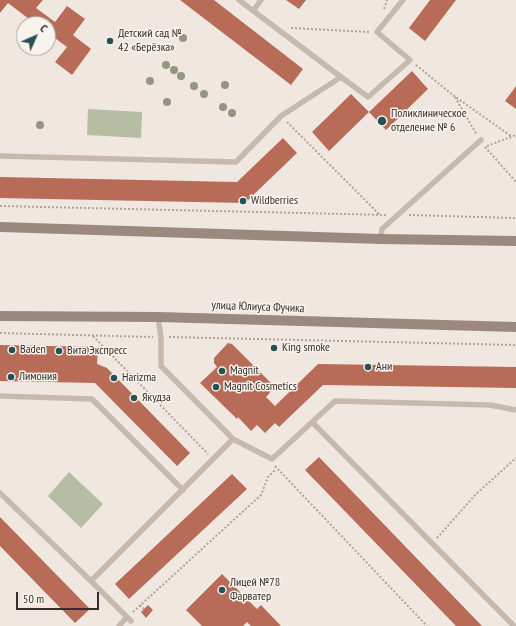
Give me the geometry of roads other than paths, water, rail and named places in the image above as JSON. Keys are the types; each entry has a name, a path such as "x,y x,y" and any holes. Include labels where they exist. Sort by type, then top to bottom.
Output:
{"main road":[{"path":"0,227 381,239 516,241"},
{"name":"улица Юлиуса Фучика","path":"0,316 158,317 516,327"}],"lane":[{"path":"238,0 368,97 410,60 377,32 403,0"},
{"path":"254,11 261,0"},
{"path":"0,156 236,162 281,116 341,77"},
{"path":"381,239 382,229 396,215 480,140"},
{"path":"158,317 161,337 161,366 233,439 272,459 313,423 335,401 490,405 516,410"},
{"path":"0,396 92,399 183,490"},
{"path":"313,423 514,626"},
{"path":"91,581 233,439"},
{"path":"0,493 129,620 119,626"}],"place":[{"name":"Детский сад № 42 «Берёзка»","path":"110,41"},
{"name":"Поликлиническое отделение № 6","path":"382,121"},
{"name":"Wildberries","path":"243,201"},
{"name":"King smoke","path":"274,348"},
{"name":"Baden","path":"12,350"},
{"name":"Вита Экспресс","path":"59,351"},
{"name":"Ани","path":"368,367"},
{"name":"Magnit","path":"222,371"},
{"name":"Лимония","path":"11,377"},
{"name":"Harizma","path":"114,378"},
{"name":"Magnit Cosmetics","path":"216,387"},
{"name":"Якудза","path":"134,398"},
{"name":"Лицей №78 Фарватер","path":"222,590"}]}
